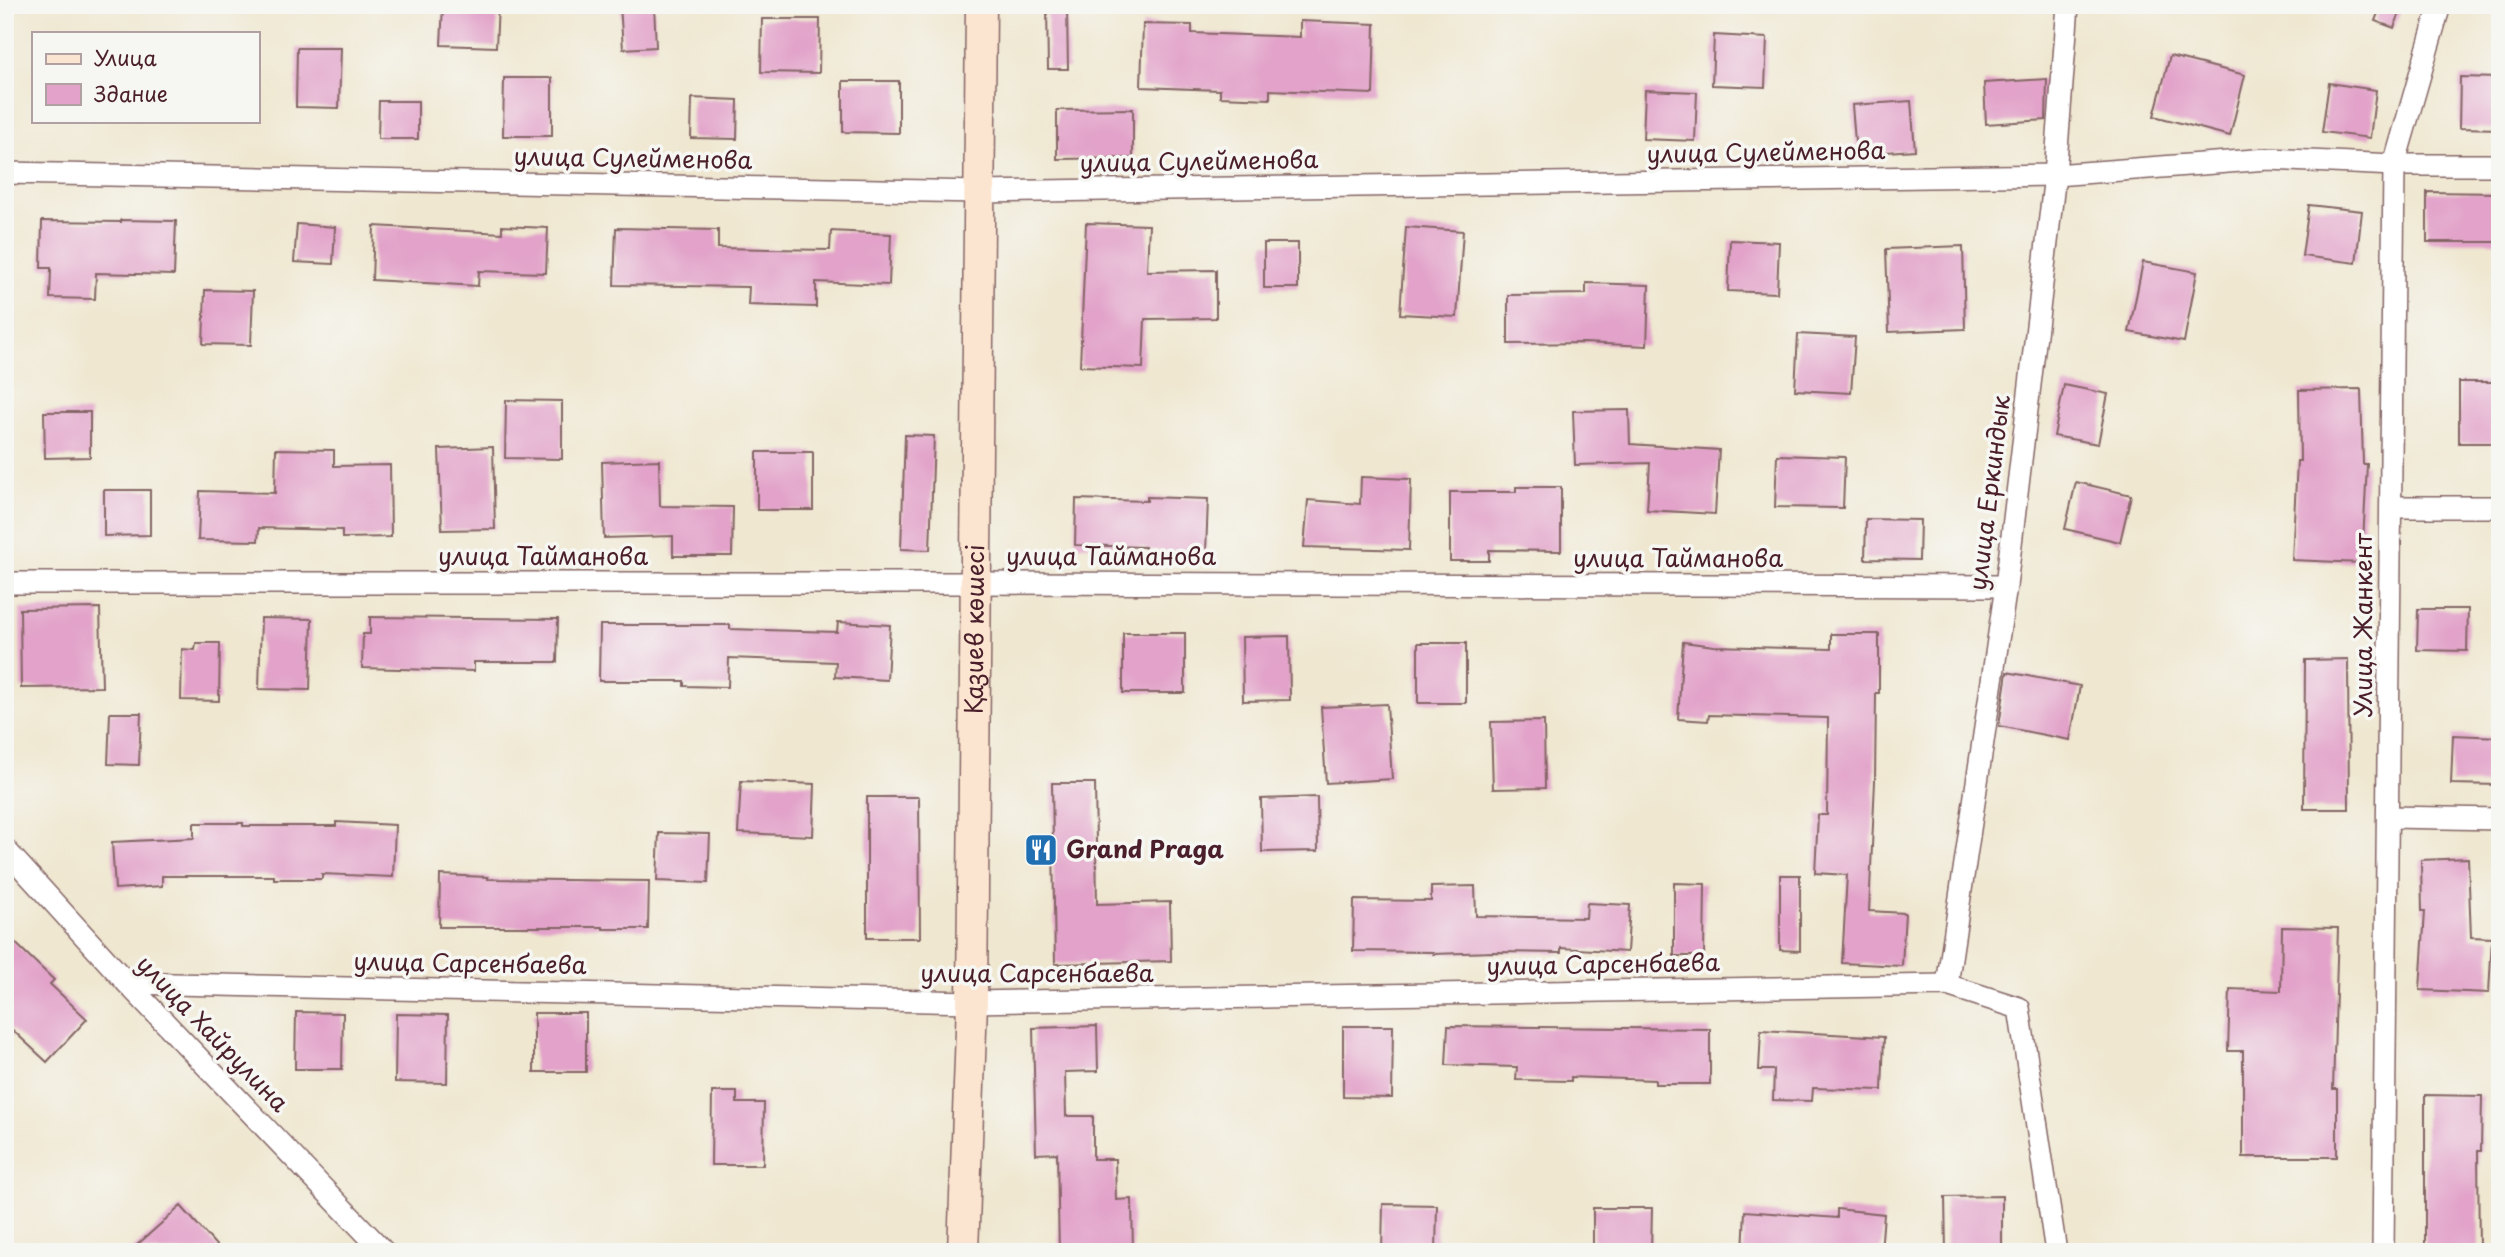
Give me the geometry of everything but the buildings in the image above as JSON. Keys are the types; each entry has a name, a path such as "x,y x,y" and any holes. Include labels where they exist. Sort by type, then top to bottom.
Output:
{"street":[{"name":"Қазиев көшесі","path":"963,1252 972,1002 981,5"},
{"name":"улица Еркиндык","path":"1947,985 2006,586 2055,174 2068,5"},
{"name":"Улица Жанкент","path":"2384,1252 2393,165 2440,5"},
{"name":"улица Сулейменова","path":"5,173 979,192 2055,174 2268,159 2393,165 2500,165"},
{"path":"2391,507 2500,507"},
{"name":"улица Тайманова","path":"5,583 2006,586"},
{"path":"2389,817 2500,819"},
{"name":"улица Хайрулина","path":"5,849 127,983 384,1252"},
{"name":"улица Сарсенбаева","path":"127,983 972,1002 1947,985 2019,1008 2056,1252"}],"place":[{"name":"Grand Praga","path":"1041,850"}]}
